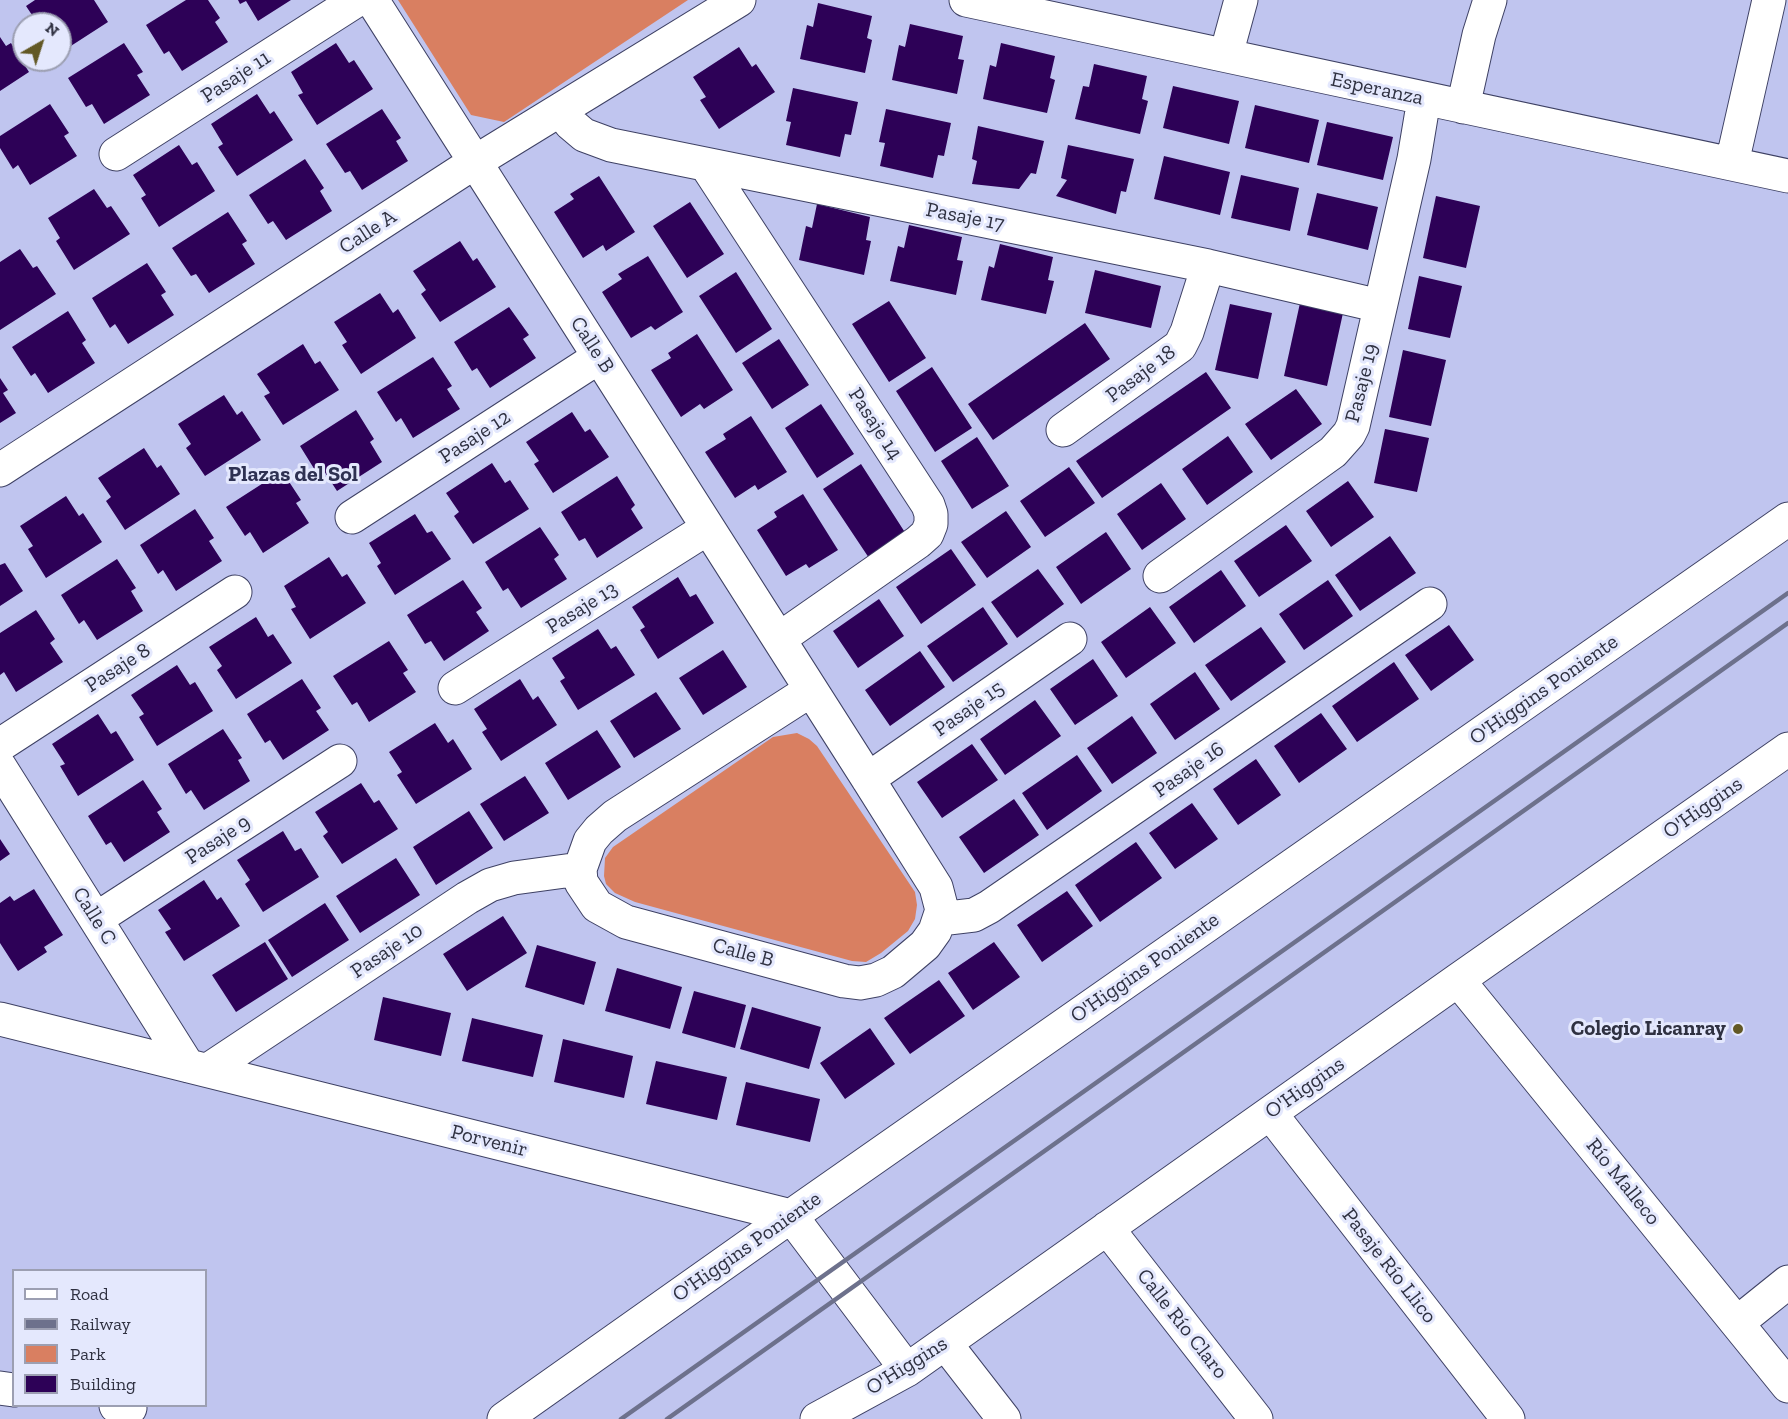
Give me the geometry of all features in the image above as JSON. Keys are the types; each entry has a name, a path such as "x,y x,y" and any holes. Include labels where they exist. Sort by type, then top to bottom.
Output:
{"street":[{"name":"Pasaje 11","path":"116,154 357,0"},
{"name":"Calle B","path":"372,0 936,887 942,910 935,931 925,945 893,972 876,980 860,983 844,981 626,922 597,906 581,882 580,869"},
{"name":"Calle A","path":"0,470 476,162 739,0"},
{"name":"Esperanza","path":"966,0 1788,176"},
{"path":"1226,56 1241,0"},
{"path":"1463,107 1479,35 1491,0"},
{"path":"1732,163 1769,0"},
{"name":"Pasaje 19","path":"1160,576 1333,452 1343,443 1353,426 1414,159 1424,99"},
{"name":"Pasaje 17","path":"560,110 584,135 611,145 1208,266 1380,306"},
{"name":"Pasaje 14","path":"706,165 921,495 931,514 931,524 927,534 918,542 779,639"},
{"name":"Pasaje 18","path":"1063,430 1180,346 1188,332 1208,266"},
{"name":"Pasaje 12","path":"352,517 599,357"},
{"name":"O'Higgins Poniente","path":"504,1419 1788,519"},
{"name":"Pasaje 13","path":"455,688 708,528"},
{"name":"Pasaje 8","path":"0,745 235,592"},
{"name":"Pasaje 16","path":"940,919 974,915 989,907 1430,604"},
{"name":"Pasaje 15","path":"868,779 1070,639"},
{"path":"580,869 590,841 615,816 811,690"},
{"name":"O'Higgins","path":"818,1419 907,1370 1788,749"},
{"name":"Pasaje 9","path":"96,919 340,761"},
{"name":"Calle C","path":"0,767 96,919 198,1068"},
{"name":"Pasaje 10","path":"198,1068 490,885 513,878 580,869"},
{"name":"Río Malleco","path":"1458,980 1788,1386"},
{"name":"Porvenir","path":"0,1019 791,1216"},
{"name":"Pasaje Río Llico","path":"1270,1113 1508,1419"},
{"path":"791,1216 907,1370"},
{"name":"Calle Río Claro","path":"1107,1228 1256,1419"},
{"path":"1737,1323 1788,1282"},
{"path":"945,1343 1004,1419"}],"green space":[{"path":"398,0 688,0 504,122 471,115"},
{"path":"797,733 817,746 915,892 917,905 915,919 908,931 881,953 866,962 852,961 635,902 615,893 606,884 605,858 613,847 773,737"}],"building":[{"path":"35,0 94,0 108,22 72,45 72,12 30,12 26,6"},
{"path":"186,0 208,0 220,18 215,22 228,42 182,71 169,51 164,54 146,25"},
{"path":"238,0 291,0 258,21 246,1 240,4"},
{"path":"818,3 872,16 867,38 872,40 865,73 800,59 807,25 813,27"},
{"path":"910,24 963,36 958,59 964,60 957,94 892,80 899,45 905,47"},
{"path":"0,37 6,46 12,45 12,72 29,72 0,91"},
{"path":"124,43 143,72 137,75 150,95 104,124 92,104 86,107 68,78"},
{"path":"336,43 349,63 354,60 373,89 317,125 298,95 303,93 291,72"},
{"path":"1001,43 1055,56 1050,78 1055,80 1047,113 983,99 990,65 996,67"},
{"path":"739,47 752,67 756,64 775,92 719,129 700,100 706,97 693,77"},
{"path":"1094,64 1147,76 1142,99 1148,101 1140,134 1075,119 1083,86 1089,87"},
{"path":"1173,86 1239,101 1229,144 1163,128"},
{"path":"793,88 858,102 851,135 845,134 840,157 786,145 791,122 786,121"},
{"path":"257,94 270,114 274,111 293,140 237,176 218,147 223,144 211,124"},
{"path":"50,104 69,133 64,136 77,156 30,185 18,165 13,169 0,148 0,136"},
{"path":"1255,105 1319,120 1309,163 1245,148"},
{"path":"382,109 401,138 396,141 408,161 362,190 350,171 345,173 326,144"},
{"path":"886,109 951,123 944,156 938,155 933,178 880,166 885,143 879,142"},
{"path":"1327,122 1393,137 1383,180 1317,165"},
{"path":"978,126 1044,141 1036,174 1031,173 1019,189 972,184 977,161 972,159"},
{"path":"179,145 192,165 197,162 215,191 159,227 141,198 146,195 133,175"},
{"path":"1068,145 1134,159 1126,192 1121,191 1116,214 1056,196 1067,180 1061,178"},
{"path":"1164,156 1230,172 1220,215 1154,199"},
{"path":"305,159 324,188 320,191 332,211 286,240 273,221 268,224 249,195"},
{"path":"1241,175 1299,188 1290,231 1231,218"},
{"path":"599,176 635,232 606,251 603,245 583,258 554,212 574,199 570,194"},
{"path":"94,189 107,208 111,206 130,234 74,270 56,241 60,238 48,218"},
{"path":"1317,193 1378,207 1368,250 1307,235"},
{"path":"1436,196 1480,206 1466,268 1423,258"},
{"path":"690,202 724,254 687,278 653,226"},
{"path":"817,204 870,217 866,240 871,241 864,275 799,260 806,226 812,228"},
{"path":"228,212 247,241 242,244 255,264 209,293 196,274 191,276 172,248"},
{"path":"909,225 962,237 957,260 963,261 956,295 890,281 898,246 904,248"},
{"path":"460,241 473,261 477,258 496,287 440,322 421,294 426,290 413,271"},
{"path":"1000,244 1053,257 1048,280 1054,281 1046,314 981,300 989,266 994,268"},
{"path":"20,249 33,268 37,266 56,294 0,330 0,262"},
{"path":"648,256 683,312 655,330 651,326 631,338 602,292 622,279 618,274"},
{"path":"147,263 166,292 161,295 174,315 128,344 115,324 110,328 92,298"},
{"path":"1095,270 1161,286 1151,328 1085,313"},
{"path":"736,272 772,329 736,353 699,296"},
{"path":"1419,276 1462,286 1450,338 1408,329"},
{"path":"380,293 393,313 398,309 416,338 361,374 342,345 347,342 334,322"},
{"path":"889,301 926,358 889,382 852,324"},
{"path":"1300,303 1343,313 1327,386 1284,376"},
{"path":"1230,304 1272,313 1258,379 1215,370"},
{"path":"509,307 529,335 523,339 536,358 490,388 477,368 472,371 454,342"},
{"path":"68,311 86,340 82,343 95,363 48,393 35,373 31,376 12,347"},
{"path":"1085,323 1110,359 993,440 968,404"},
{"path":"697,334 733,390 704,409 700,404 681,417 651,370 671,358 668,353"},
{"path":"779,339 809,385 772,409 742,363"},
{"path":"303,344 315,364 320,361 339,390 283,425 264,396 270,393 257,374"},
{"path":"1403,350 1446,360 1431,426 1389,417"},
{"path":"433,357 452,386 447,389 460,409 413,438 401,418 396,422 377,392"},
{"path":"932,367 972,428 935,452 896,391"},
{"path":"1206,372 1231,408 1102,498 1076,461"},
{"path":"0,378 8,390 3,393 16,413 0,423"},
{"path":"1296,389 1322,424 1271,460 1245,424"},
{"path":"224,395 237,415 242,411 261,440 205,476 186,448 191,444 178,424"},
{"path":"821,404 854,454 817,478 785,428"},
{"path":"356,410 374,439 370,442 382,462 337,491 324,471 318,475 300,446"},
{"path":"572,412 585,432 590,429 609,457 553,493 534,464 539,461 526,442"},
{"path":"751,416 787,472 758,490 755,485 735,498 705,452 726,439 723,434"},
{"path":"1385,429 1429,438 1417,492 1374,483"},
{"path":"1228,436 1253,472 1207,505 1182,469"},
{"path":"977,437 1009,486 972,509 941,461"},
{"path":"144,448 157,468 161,465 180,494 125,530 106,501 111,497 98,478"},
{"path":"492,463 505,483 510,480 529,509 473,544 454,516 459,512 446,493"},
{"path":"861,464 906,534 869,558 823,489"},
{"path":"1069,467 1095,503 1045,537 1020,501"},
{"path":"282,471 301,500 296,503 309,523 263,553 250,532 245,536 226,507"},
{"path":"617,476 635,505 631,509 643,528 597,558 585,538 579,541 561,512"},
{"path":"1348,481 1374,517 1331,547 1306,511"},
{"path":"1161,483 1186,519 1142,550 1117,514"},
{"path":"803,494 838,550 809,568 806,564 786,576 757,530 777,517 774,512"},
{"path":"66,496 79,516 83,513 102,542 46,578 28,549 33,546 20,526"},
{"path":"195,509 214,538 209,541 222,561 176,591 163,570 158,574 140,545"},
{"path":"1006,511 1031,547 987,578 961,542"},
{"path":"415,514 427,533 432,531 451,559 395,595 377,566 381,563 369,543"},
{"path":"1286,525 1312,561 1259,597 1234,561"},
{"path":"540,527 559,555 554,559 567,579 521,608 508,588 503,591 485,562"},
{"path":"1106,532 1131,569 1081,604 1056,567"},
{"path":"1390,536 1416,573 1360,611 1335,575"},
{"path":"951,549 976,585 921,624 896,587"},
{"path":"329,557 342,577 347,574 366,603 310,639 291,609 296,607 284,586"},
{"path":"117,559 136,588 131,591 143,611 97,640 84,620 79,624 61,595"},
{"path":"5,563 23,591 0,606 0,565"},
{"path":"1038,569 1064,604 1017,638 991,602"},
{"path":"1221,570 1246,606 1194,643 1169,607"},
{"path":"678,577 690,597 696,594 714,623 658,659 640,630 645,627 632,607"},
{"path":"463,580 482,608 476,612 489,631 444,661 431,641 425,644 407,615"},
{"path":"1328,580 1353,616 1304,650 1279,614"},
{"path":"879,599 904,636 858,668 833,631"},
{"path":"983,607 1008,644 953,682 927,646"},
{"path":"1150,607 1176,643 1126,678 1101,642"},
{"path":"36,610 55,639 50,643 63,662 16,692 4,672 0,675 0,633"},
{"path":"256,617 268,637 273,634 292,663 236,699 217,670 222,666 209,647"},
{"path":"1449,625 1474,660 1431,691 1405,655"},
{"path":"1261,627 1286,662 1231,701 1205,665"},
{"path":"598,629 611,649 616,646 635,675 578,710 560,681 565,678 552,658"},
{"path":"389,641 408,670 403,673 416,692 369,722 357,702 352,705 333,676"},
{"path":"723,650 747,687 703,715 679,678"},
{"path":"920,651 945,687 890,726 865,690"},
{"path":"1093,659 1118,696 1075,725 1050,689"},
{"path":"1394,662 1419,699 1357,742 1332,706"},
{"path":"177,665 190,685 195,682 213,711 157,746 139,717 144,714 131,695"},
{"path":"1195,672 1220,709 1175,740 1150,704"},
{"path":"302,679 321,708 316,711 329,730 283,760 270,740 265,743 247,714"},
{"path":"520,679 533,700 538,696 557,725 501,761 482,732 487,729 474,709"},
{"path":"656,692 681,729 634,758 610,721"},
{"path":"1035,700 1061,736 1005,775 980,739"},
{"path":"1321,713 1347,749 1299,783 1274,746"},
{"path":"98,714 111,734 116,731 134,760 78,796 60,766 65,764 52,744"},
{"path":"1132,716 1157,753 1112,784 1087,748"},
{"path":"435,723 448,743 453,739 472,769 416,804 397,775 402,772 389,752"},
{"path":"223,729 242,758 238,760 250,781 204,810 191,790 186,794 168,764"},
{"path":"597,730 621,767 568,800 545,763"},
{"path":"972,744 998,780 942,818 917,782"},
{"path":"1077,755 1102,791 1047,830 1022,793"},
{"path":"1256,759 1281,795 1238,825 1213,789"},
{"path":"525,776 549,813 504,841 480,804"},
{"path":"143,780 162,809 157,812 170,832 124,862 111,842 106,845 88,816"},
{"path":"361,783 374,803 379,800 398,829 342,864 323,836 328,832 315,812"},
{"path":"1014,799 1039,835 984,873 959,837"},
{"path":"1192,803 1218,839 1175,869 1149,833"},
{"path":"469,811 493,848 436,885 413,847"},
{"path":"283,831 295,851 301,848 319,877 263,912 245,884 250,880 237,860"},
{"path":"0,839 10,854 0,861"},
{"path":"1136,842 1162,878 1100,922 1075,885"},
{"path":"396,858 420,895 360,933 336,896"},
{"path":"204,880 217,900 221,897 240,926 184,961 165,932 171,929 158,910"},
{"path":"34,889 63,935 44,947 47,952 18,971 0,943 0,903 10,896 14,901"},
{"path":"1067,891 1093,926 1042,962 1017,925"},
{"path":"325,903 349,940 292,977 268,940"},
{"path":"503,916 527,953 467,991 443,954"},
{"path":"265,942 288,979 236,1012 212,975"},
{"path":"994,942 1020,977 973,1010 948,973"},
{"path":"537,945 596,962 584,1005 525,987"},
{"path":"617,968 682,987 670,1029 605,1011"},
{"path":"939,980 965,1016 910,1054 884,1018"},
{"path":"694,991 746,1005 735,1048 682,1033"},
{"path":"383,997 451,1013 441,1056 374,1040"},
{"path":"752,1007 821,1027 809,1069 740,1049"},
{"path":"472,1018 543,1035 533,1077 462,1061"},
{"path":"870,1028 895,1064 845,1099 820,1063"},
{"path":"563,1039 633,1056 624,1098 554,1082"},
{"path":"656,1061 727,1077 717,1120 646,1104"},
{"path":"746,1082 820,1099 810,1142 736,1125"}],"railway":[{"path":"621,1419 1788,593"},
{"path":"667,1419 1788,623"}],"place":[{"name":"Colegio Licanray","path":"1738,1029"}],"district":[{"name":"Plazas del Sol","path":"293,475"}]}
